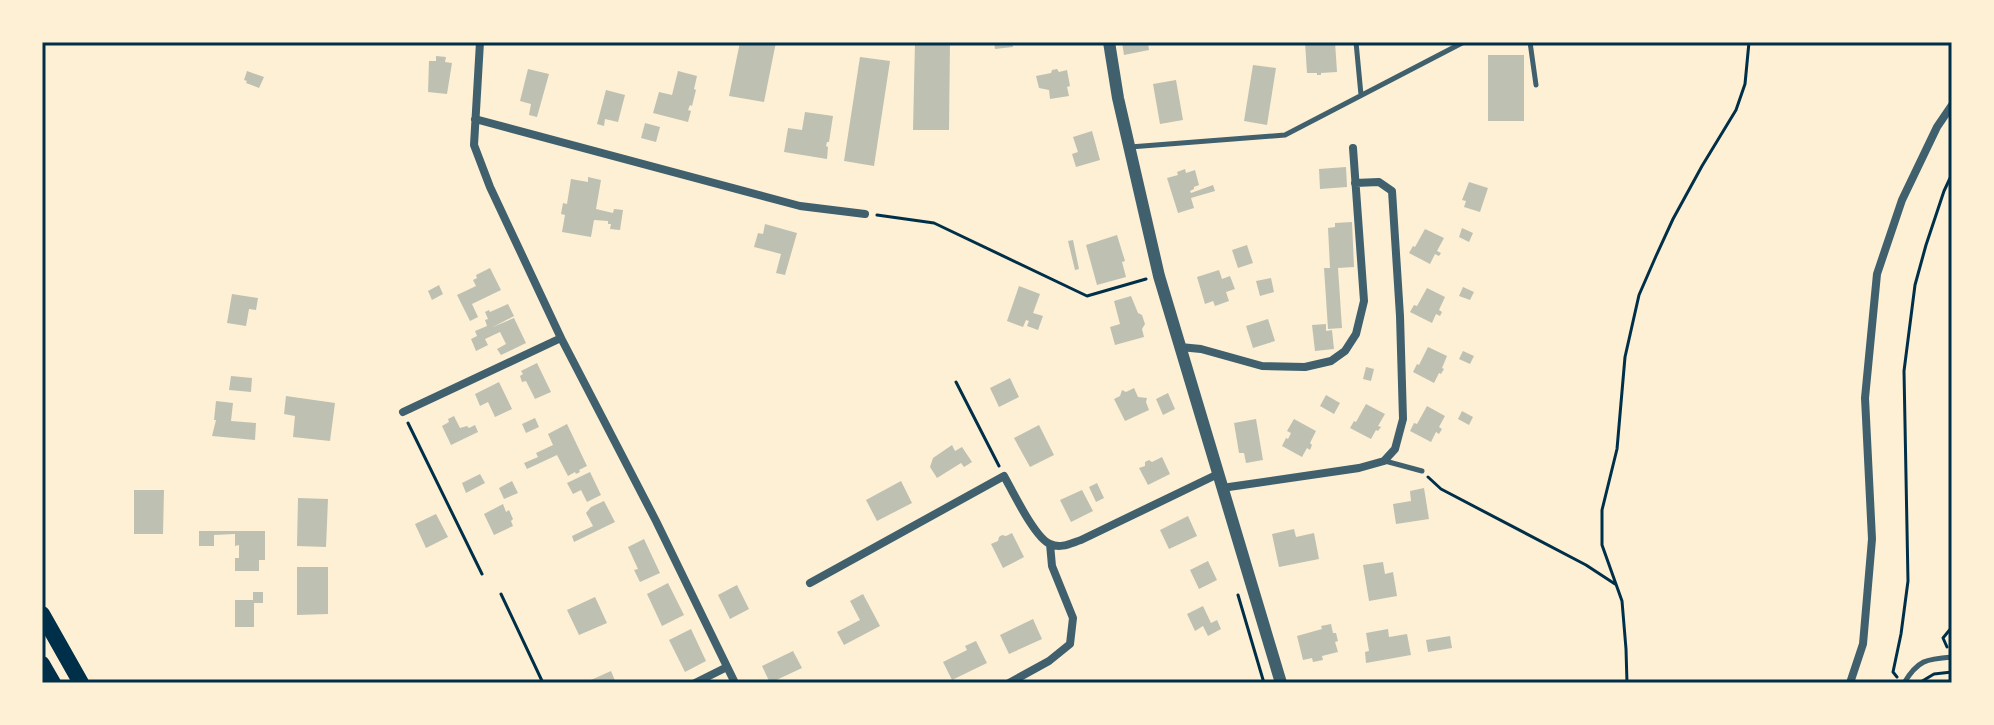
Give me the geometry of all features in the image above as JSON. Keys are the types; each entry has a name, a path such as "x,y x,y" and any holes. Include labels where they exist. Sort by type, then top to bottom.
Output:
{"highway":[{"path":"42,614 81,683"},
{"path":"42,664 53,683"}],"street":[{"path":"480,42 474,145 490,187 561,338 656,521 735,683"},
{"path":"1109,42 1118,98 1159,276 1281,683"},
{"path":"1850,683 1863,644 1872,539 1865,398 1877,274 1902,200 1937,127 1952,105"},
{"path":"475,119 800,206 865,214"},
{"path":"1180,347 1201,349 1262,366 1305,367 1331,361 1345,351 1356,334 1364,301 1353,148"},
{"path":"1222,488 1359,468 1384,461 1395,449 1403,419 1392,191 1379,182 1355,183"},
{"path":"403,412 561,338"},
{"path":"810,583 1004,476 1038,534 1050,544 1064,546 1218,474"},
{"path":"1009,683 1049,661 1070,644 1073,618 1052,566 1050,544"},
{"path":"695,683 727,667"}],"lane":[{"path":"1356,42 1361,95"},
{"path":"1129,147 1285,135 1464,42"},
{"path":"1530,42 1536,85"},
{"path":"1384,461 1422,471"},
{"path":"1903,683 1913,668 1927,659 1952,657"}],"path":[{"path":"1627,683 1622,601 1602,545 1602,510 1617,449 1625,357 1639,295 1673,219 1736,110 1745,84 1749,42"},
{"path":"1903,683 1893,672 1908,581 1904,371 1915,285 1952,174"},
{"path":"865,214 934,223 1087,296 1159,276"},
{"path":"956,382 1004,476"},
{"path":"403,412 482,574"},
{"path":"1422,471 1441,489 1586,565 1615,584"},
{"path":"501,594 543,683"},
{"path":"1952,627 1943,638 1952,657"},
{"path":"1919,683 1934,674 1952,672"}],"building":[{"path":"740,42 776,42 764,102 729,96"},
{"path":"915,42 950,42 949,130 913,130"},
{"path":"994,42 1012,42 1013,47 995,49"},
{"path":"1122,42 1146,42 1149,50 1124,55"},
{"path":"1305,42 1335,42 1337,72 1321,75 1307,73"},
{"path":"1488,55 1524,55 1524,121 1488,121"},
{"path":"436,56 446,57 445,62 452,63 447,94 428,92 429,61 436,61"},
{"path":"860,57 890,61 874,166 844,161"},
{"path":"1253,65 1276,68 1267,125 1244,121"},
{"path":"528,69 549,74 537,117 529,115 531,104 520,101"},
{"path":"1057,69 1059,72 1067,70 1069,96 1050,99 1049,90 1039,88 1036,76"},
{"path":"247,71 264,77 259,88 246,83"},
{"path":"678,71 697,76 688,122 653,113 659,92 672,95"},
{"path":"1176,80 1183,120 1160,124 1153,84"},
{"path":"606,90 625,95 618,122 605,119 604,126 597,124"},
{"path":"805,112 833,116 826,146 827,159 784,152 788,128 802,130"},
{"path":"645,123 660,127 656,142 641,138"},
{"path":"1092,131 1100,160 1076,167 1072,154 1078,152 1073,137"},
{"path":"1346,167 1347,187 1320,189 1319,169"},
{"path":"1185,169 1186,173 1195,170 1199,185 1191,193 1213,185 1215,191 1191,198 1194,208 1178,213 1167,178"},
{"path":"588,177 601,180 596,209 613,213 614,209 623,210 620,230 610,229 608,221 594,220 591,237 562,232 565,215 561,214 563,203 567,204 571,179 588,182"},
{"path":"1469,182 1488,188 1480,212 1464,207 1466,201 1462,200"},
{"path":"1352,222 1354,267 1338,268 1342,328 1328,329 1324,268 1330,268 1328,228 1335,227 1335,223"},
{"path":"765,224 797,233 785,275 776,273 781,254 754,247 758,233 763,234"},
{"path":"1462,228 1473,233 1469,242 1459,237"},
{"path":"1425,229 1444,238 1437,251 1441,253 1439,256 1435,254 1430,264 1409,253"},
{"path":"1117,235 1126,277 1097,285 1086,245"},
{"path":"1073,240 1079,269 1075,270 1068,241"},
{"path":"1247,245 1253,263 1238,268 1232,250"},
{"path":"490,268 501,290 472,304 478,317 470,321 457,295 476,286 473,280 477,278 476,275"},
{"path":"1219,270 1222,279 1230,276 1235,289 1226,292 1229,301 1215,306 1213,301 1205,304 1197,277"},
{"path":"1271,278 1274,292 1260,296 1256,281"},
{"path":"439,285 443,294 432,300 428,291"},
{"path":"1019,286 1040,294 1033,313 1043,316 1038,330 1027,326 1029,321 1026,320 1023,327 1007,321"},
{"path":"1463,287 1474,292 1470,300 1459,296"},
{"path":"1427,288 1445,297 1439,310 1442,312 1440,316 1436,314 1432,323 1410,312"},
{"path":"232,294 258,298 256,310 249,309 246,326 227,323"},
{"path":"1131,296 1145,324 1142,329 1144,337 1115,345 1110,327 1120,324 1114,301"},
{"path":"508,304 514,316 493,327 514,318 526,343 501,355 497,349 506,344 500,332 485,339 488,345 476,351 471,339 477,336 475,331 487,326 485,312"},
{"path":"1268,319 1275,341 1253,348 1246,326"},
{"path":"1326,324 1326,331 1332,330 1334,349 1315,351 1312,325"},
{"path":"1428,347 1447,356 1444,369 1434,383 1413,372"},
{"path":"1463,351 1474,356 1470,364 1459,359"},
{"path":"537,363 551,392 535,399 520,376 523,374 521,371"},
{"path":"1366,367 1374,369 1371,381 1363,379"},
{"path":"231,376 252,378 251,392 229,390"},
{"path":"1010,378 1019,397 999,407 990,388"},
{"path":"499,382 512,409 495,417 488,402 480,406 475,394"},
{"path":"1134,388 1138,397 1147,398 1149,410 1125,421 1114,399 1120,396 1122,390 1126,392"},
{"path":"1168,393 1175,409 1163,415 1156,399"},
{"path":"1326,395 1340,403 1334,414 1320,406"},
{"path":"286,396 335,403 330,441 293,437 295,416 284,414"},
{"path":"216,401 233,403 231,421 256,423 255,440 212,436"},
{"path":"1366,404 1385,414 1378,426 1381,427 1371,439 1350,428"},
{"path":"1427,406 1445,416 1439,427 1442,429 1439,434 1436,432 1431,442 1410,431"},
{"path":"1462,411 1473,417 1469,425 1458,419"},
{"path":"454,416 460,428 475,425 478,432 451,445 442,426"},
{"path":"535,418 539,427 526,433 522,424"},
{"path":"1256,419 1263,460 1246,463 1244,453 1239,453 1234,423"},
{"path":"1294,419 1316,431 1310,450 1307,448 1302,457 1282,446 1291,433 1287,431"},
{"path":"567,424 587,466 568,476 557,455 527,469 524,463 553,445 548,434"},
{"path":"1039,425 1054,455 1030,467 1014,438"},
{"path":"952,445 955,451 962,447 972,462 964,467 961,463 937,478 930,467 933,458"},
{"path":"1162,457 1170,474 1148,485 1139,468 1149,460 1152,462"},
{"path":"590,472 601,495 587,502 581,490 573,494 567,483"},
{"path":"480,474 485,483 466,493 462,483"},
{"path":"512,481 518,493 504,499 499,488"},
{"path":"901,481 912,503 877,521 866,500"},
{"path":"1097,483 1104,498 1096,502 1089,487"},
{"path":"1424,488 1429,519 1396,524 1393,504 1411,501 1410,491"},
{"path":"134,490 164,490 163,534 134,534"},
{"path":"1082,490 1093,511 1071,522 1060,500"},
{"path":"298,498 328,499 326,547 297,546"},
{"path":"604,501 615,522 574,542 572,536 593,526 586,513"},
{"path":"503,504 506,512 509,510 513,526 494,535 484,514"},
{"path":"436,514 448,537 426,548 415,524"},
{"path":"1188,516 1197,536 1169,549 1160,530"},
{"path":"1294,529 1296,537 1314,533 1319,559 1279,567 1272,534"},
{"path":"199,531 265,531 265,560 259,560 259,571 235,571 239,545 235,546 235,534 214,535 214,546 199,546"},
{"path":"1012,533 1024,557 1003,568 991,544 1002,535"},
{"path":"644,539 660,573 640,582 628,547"},
{"path":"1208,561 1217,580 1199,589 1190,570"},
{"path":"1383,562 1385,574 1393,572 1397,596 1369,601 1363,565"},
{"path":"297,567 328,567 328,614 297,615"},
{"path":"668,583 684,615 662,626 647,594"},
{"path":"737,585 749,609 730,619 718,595"},
{"path":"253,592 263,592 263,603 254,603 254,627 235,627 235,600 253,600"},
{"path":"863,594 880,626 844,645 837,632 860,620 850,601"},
{"path":"595,597 607,623 579,635 567,610"},
{"path":"1203,606 1211,623 1217,620 1221,629 1208,636 1203,626 1195,631 1187,614"},
{"path":"1033,619 1042,639 1009,654 1000,635"},
{"path":"1331,624 1338,641 1335,642 1338,652 1322,656 1323,660 1303,660 1297,636"},
{"path":"691,629 706,661 685,672 669,640"},
{"path":"1388,629 1389,637 1407,634 1411,655 1366,663 1365,652 1369,651 1366,633"},
{"path":"1450,636 1452,648 1428,652 1426,640"},
{"path":"976,641 987,663 952,680 943,662 967,650 965,646"},
{"path":"793,651 802,668 770,683 762,666"},
{"path":"611,671 616,683 592,683 591,680"}]}
